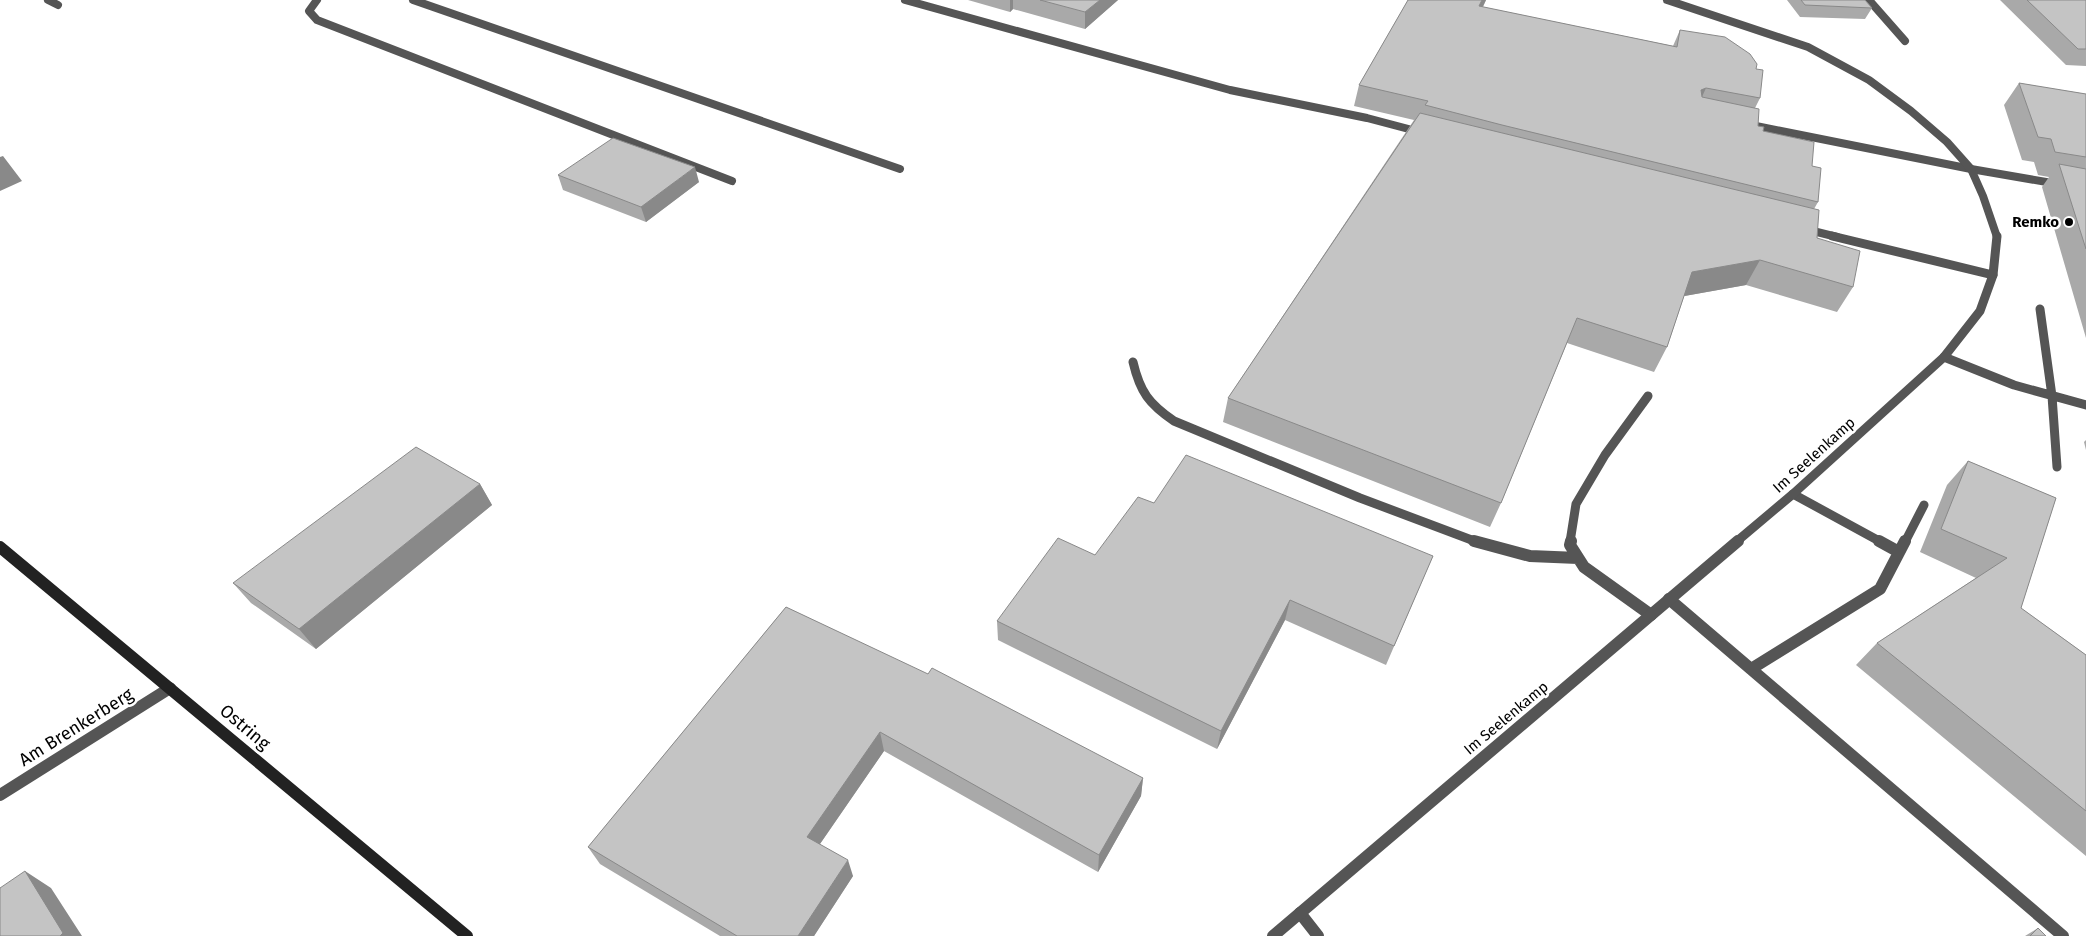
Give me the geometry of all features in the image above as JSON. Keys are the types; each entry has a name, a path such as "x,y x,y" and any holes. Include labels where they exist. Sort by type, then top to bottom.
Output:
{"street":[{"path":"48,0 58,5"},
{"path":"317,0 309,11 317,20 732,181"},
{"path":"413,0 900,169"},
{"path":"905,0 1230,90 1367,118 1430,135"},
{"name":"Im Seelenkamp","path":"1273,936 1793,494 1944,358 1980,311 1993,275 1997,236 1984,196 1971,168 1947,142 1911,111 1870,80 1808,47 1667,0"},
{"path":"1870,0 1905,40"},
{"path":"1745,124 2067,185"},
{"path":"1801,228 1993,275"},
{"path":"2040,309 2052,396 2057,467"},
{"path":"1944,358 2014,385 2086,405"},
{"path":"1133,362 1138,384 1152,406 1174,421 1360,498 1485,545 1530,556 1578,558"},
{"path":"1648,396 1604,455 1576,504 1570,545 1584,567 1650,614"},
{"path":"1793,494 1899,552"},
{"path":"1751,670 1880,588 1924,505"},
{"name":"Ostring","path":"0,547 467,936"},
{"path":"1669,599 2063,936"},
{"name":"Am Brenkerberg","path":"0,795 170,688"},
{"path":"1300,913 1318,936"}],"building":[{"path":"1040,0 1100,0 1085,12"},
{"path":"1408,0 1482,0 1479,6 1677,47 1680,30 1725,37 1750,54 1757,64 1756,69 1763,70 1760,98 1706,88 1701,90 1702,97 1759,109 1758,126 1764,127 1763,131 1814,142 1812,166 1821,168 1818,202 1502,125 1425,105 1428,101 1359,85"},
{"path":"1801,0 1865,0 1872,8 1805,5"},
{"path":"2027,0 2086,0 2086,49 2078,49"},
{"path":"2019,83 2086,94 2086,157 2055,152 2051,139 2038,137"},
{"path":"1420,113 1819,210 1817,238 1860,251 1853,287 1760,260 1692,272 1667,347 1577,318 1501,503 1228,398"},
{"path":"613,138 695,167 641,207 558,175"},
{"path":"2059,164 2086,169 2086,249"},
{"path":"416,447 480,484 299,629 233,583"},
{"path":"1186,455 1433,556 1394,646 1290,600 1221,731 997,621 1058,538 1095,555 1138,497 1154,503"},
{"path":"1968,461 2056,498 2021,608 2086,655 2086,811 1877,643 2007,558 1941,529"},
{"path":"786,607 928,674 932,668 1143,778 1099,855 880,732 807,837 848,860 798,936 737,936 588,847"},
{"path":"25,871 63,933 60,936 0,936 0,888"},
{"path":"2038,928 2046,936 2030,936"}],"place":[{"name":"Remko","path":"2069,222"}]}
